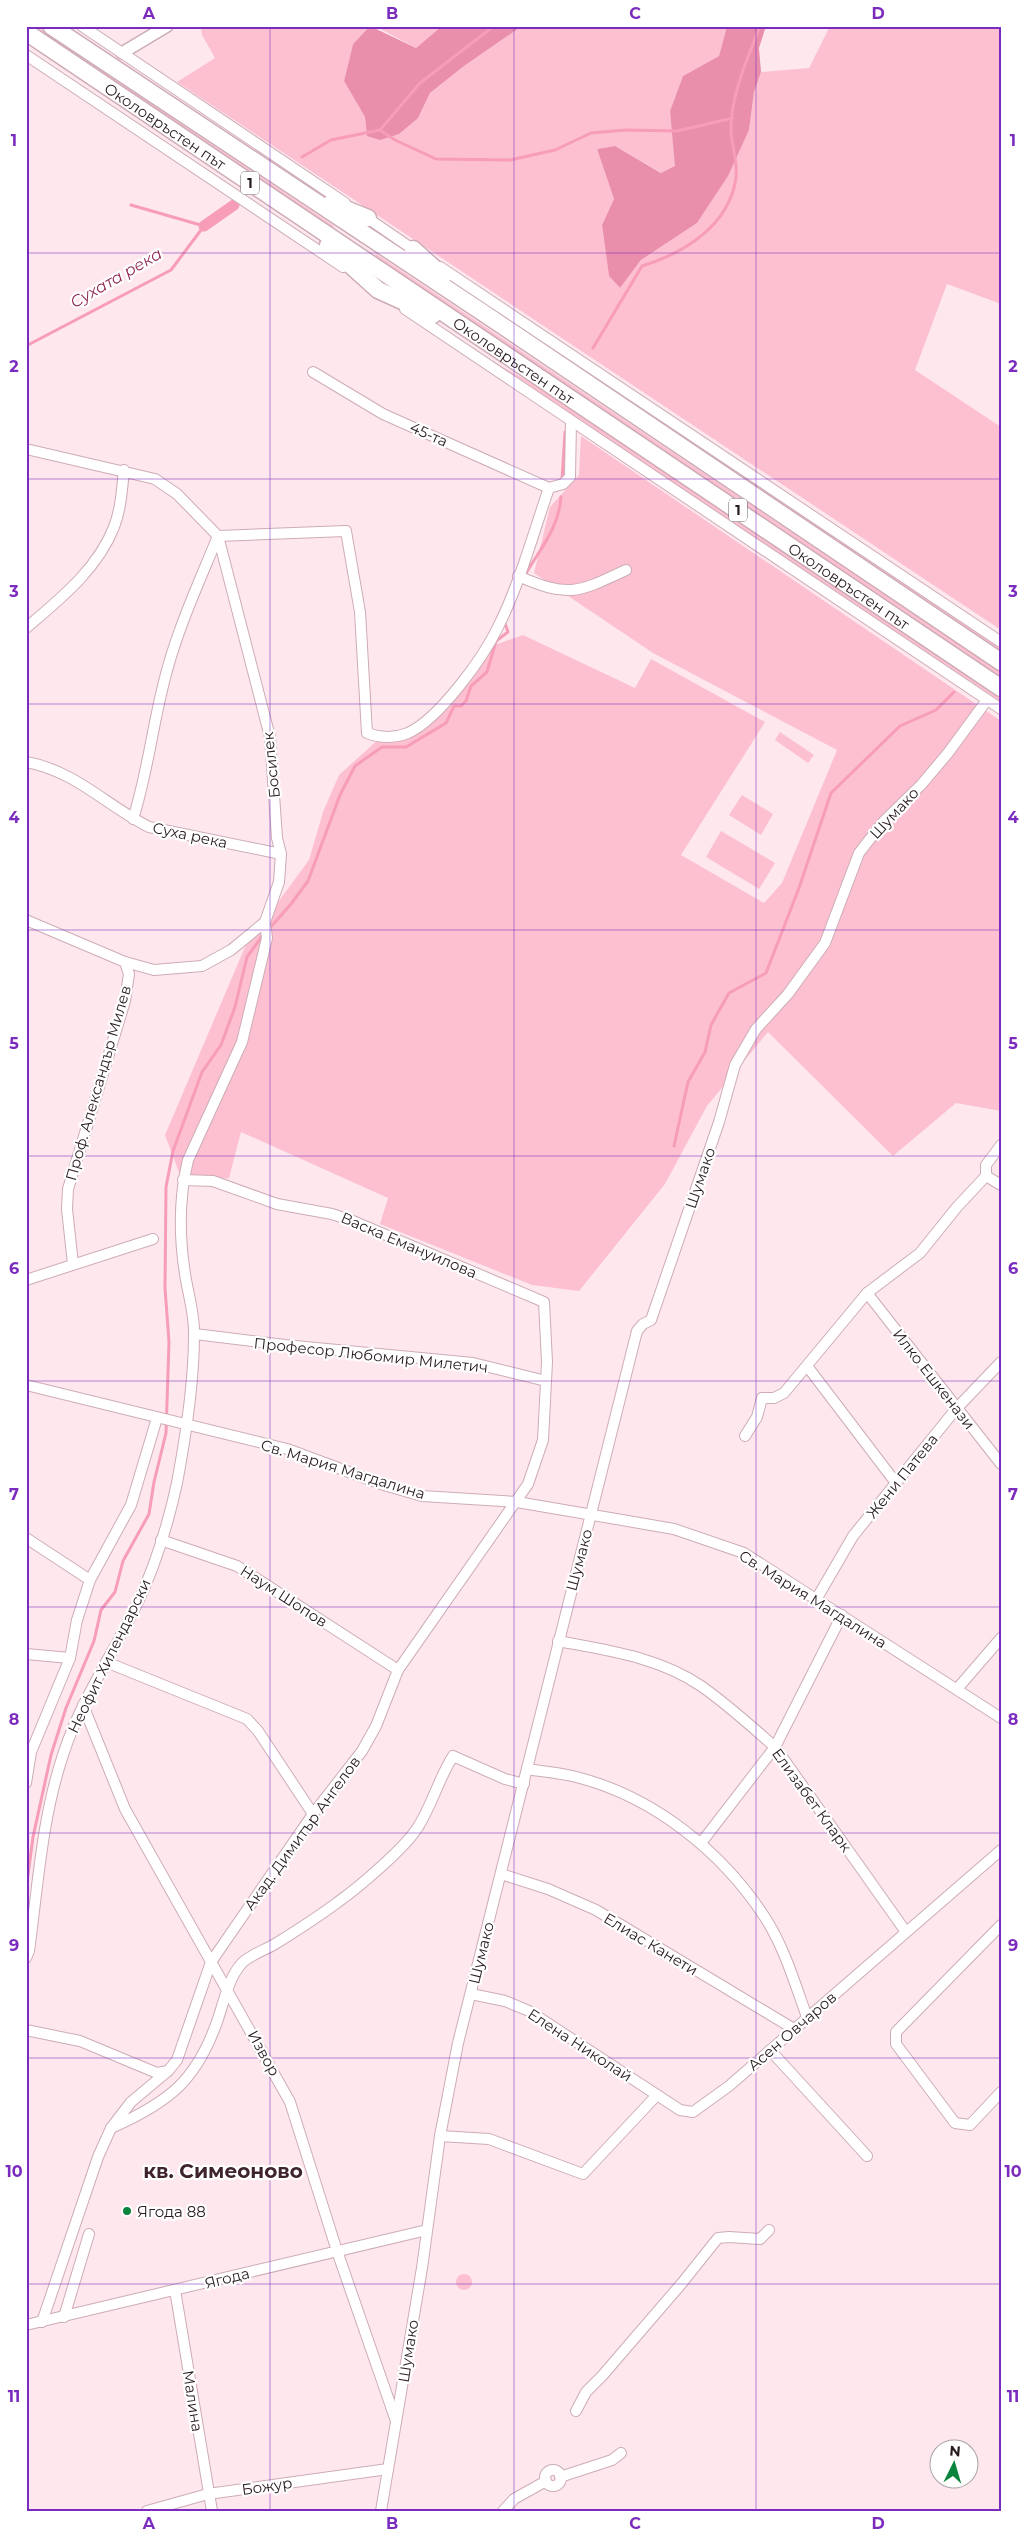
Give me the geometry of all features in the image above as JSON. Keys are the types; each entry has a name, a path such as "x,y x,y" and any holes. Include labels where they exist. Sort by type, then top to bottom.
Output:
{"highway":[{"name":"Околовръстен път","path":"51,26 485,314 1001,662"},
{"name":"Околовръстен път","path":"26,32 1001,688"},
{"path":"295,188 368,218"},
{"path":"284,206 378,290 474,334"},
{"path":"413,249 485,314"}],"street":[{"path":"82,26 1001,642"},
{"path":"122,53 167,26"},
{"path":"26,55 1001,709"},
{"name":"45-та","path":"313,372 383,414 549,488"},
{"path":"133,819 145,782 163,685 185,619 218,536 346,531 360,612 367,733 380,738 408,733 436,712 458,689 486,648 498,626 549,488 563,484 570,477 570,420"},
{"name":"Босилек","path":"26,449 124,470 154,479 177,494 218,536 270,737 277,838 281,854 279,882 265,922"},
{"path":"26,628 75,587 97,559 114,528 121,503 124,470"},
{"path":"518,576 544,587 573,592 588,588 626,570"},
{"name":"Шумако","path":"381,2511 427,2230 440,2136 471,1994 637,1331 643,1324 651,1320 718,1122 735,1065 763,1019 788,994 826,943 859,853 884,821 921,785 948,753 987,700"},
{"name":"Суха река","path":"26,762 42,765 72,778 133,819 149,827 281,854"},
{"path":"26,920 125,962 154,970 202,966 231,950 265,922"},
{"name":"Неофит Хилендарски","path":"26,1958 30,1952 48,1810 64,1752 83,1705 138,1603 161,1540 176,1484 186,1425 194,1334 184,1272 180,1213 183,1180 188,1160 242,1042 267,938 265,922"},
{"name":"Проф. Александър Милев","path":"72,1264 67,1209 68,1189 125,1002 129,974 125,962"},
{"path":"745,1436 757,1417 762,1398 774,1398 784,1393 867,1292 920,1253 986,1176 986,1165 1001,1145"},
{"path":"986,1176 1001,1185"},
{"name":"Васка Емануилова","path":"183,1180 213,1181 278,1204 353,1220 544,1302"},
{"path":"26,1280 153,1238"},
{"name":"Илко Ешкенази","path":"867,1292 956,1409 1001,1464"},
{"name":"Акад. Димитър Ангелов","path":"42,2322 98,2157 111,2128 131,2102 168,2071 177,2060 211,1962 313,1814 362,1751 376,1726 398,1670 528,1484 540,1455 543,1440 546,1381 544,1302"},
{"name":"Професор Любомир Милетич","path":"194,1334 285,1345 473,1363 546,1381"},
{"name":"Жени Патева","path":"817,1598 853,1536 956,1409 1001,1362"},
{"path":"808,1366 896,1483"},
{"name":"Св. Мария Магдалина","path":"26,1385 287,1449 422,1496 517,1502 592,1513 674,1529 744,1554 817,1598 1001,1718"},
{"name":"Неофит Хилендарски","path":"26,1783 39,1728 70,1658 77,1620 90,1580 131,1505 157,1418"},
{"path":"26,1538 90,1580"},
{"name":"Наум Шопов","path":"161,1540 237,1566 398,1670"},
{"path":"701,1843 775,1747 842,1614"},
{"path":"957,1689 1001,1638"},
{"name":"Елизабет Кларк","path":"558,1641 623,1653 664,1667 700,1685 775,1747 906,1932"},
{"path":"26,1654 70,1658"},
{"path":"106,1662 247,1719 258,1731 313,1814"},
{"name":"Извор","path":"83,1705 125,1809 290,2102 337,2251 396,2422"},
{"path":"111,2128 156,2104 175,2091 192,2074 209,2046 228,1989 242,1963 339,1902 381,1866 417,1830 435,1797 453,1756 505,1779 524,1784"},
{"path":"527,1769 578,1777 606,1786 659,1813 701,1843 741,1885 765,1917 790,1970 807,2018"},
{"name":"Асен Овчаров","path":"657,2095 680,2110 692,2112 703,2106 1001,1850"},
{"name":"Елиас Канети","path":"501,1874 548,1889 596,1910 794,2029"},
{"path":"1001,1925 896,2032 896,2044 956,2123 970,2125 1001,2092"},
{"name":"Елена Николай","path":"471,1994 505,2001 529,2012 657,2095"},
{"path":"26,2030 80,2041 157,2072 168,2071"},
{"path":"770,2050 867,2156"},
{"path":"440,2136 489,2139 583,2174 657,2095"},
{"name":"Ягода","path":"26,2325 427,2230"},
{"path":"576,2411 586,2392 682,2283 718,2238 760,2239 769,2230"},
{"path":"64,2317 88,2234"},
{"name":"Малина","path":"175,2290 212,2511"},
{"path":"503,2511 514,2499 546,2481 549,2485 555,2485 559,2482 560,2477 612,2460 621,2453"},
{"name":"Божур","path":"147,2511 208,2494 388,2469"}],"shaded area":[{"path":"31,26 36,26 334,226 332,228"},
{"path":"201,26 370,26 353,44 344,81 365,117 367,136 418,118 430,93 464,66 522,26 727,26 719,56 683,76 670,111 676,166 662,173 615,146 597,149 614,199 602,225 609,276 620,288 641,260 697,223 727,176 749,130 754,92 761,72 809,68 830,26 1001,26 1001,304 947,284 915,370 1001,427 1001,630 177,82 215,58 202,35"},
{"path":"370,26 416,48 442,26 522,26 464,66 430,93 418,118 399,134 380,140 367,136 365,117 344,81 353,44"},
{"path":"375,26 442,26 416,48"},
{"path":"727,26 766,26 759,48 761,72 754,92 749,130 728,176 697,223 641,260 620,288 609,276 602,225 614,199 597,149 615,146 661,173 675,166 670,111 683,76 719,56"},
{"path":"376,254 1001,672 1001,677 374,257"},
{"path":"513,321 1001,647 1001,652 551,349"},
{"path":"487,358 535,385 1001,698 1001,702"},
{"path":"581,436 1001,721 1001,1111 956,1103 893,1156 768,1032 707,1106 665,1184 579,1291 532,1285 380,1224 388,1198 241,1132 229,1178 183,1183 165,1135 245,947 309,860 323,812 339,775 380,738 408,733 436,712 486,648 523,635 635,688 651,659 765,722 681,855 764,903 782,883 837,750 653,653 534,573 550,507 579,475"},
{"path":"780,732 814,755 808,763 775,740"},
{"path":"742,795 773,814 761,835 729,815"},
{"path":"721,831 775,863 759,889 706,857"},
{"path":"464,2274 470,2276 472,2282 470,2288 464,2290 458,2288 456,2282 458,2276"}],"waterway":[{"name":"Сухата река","path":"302,157 331,140 380,130 420,83 494,26"},
{"path":"593,348 642,266 673,254 702,235 714,224 732,195 736,178 731,128 734,102 741,76 760,26"},
{"path":"380,130 395,140 436,159 510,160 555,150 591,133 625,130 677,131 733,118"},
{"name":"Сухата река","path":"26,346 171,270 204,226 131,205"},
{"name":"Сухата река","path":"204,226 234,205"},
{"path":"562,480 565,432"},
{"path":"525,575 553,528 557,519 561,497"},
{"path":"269,929 308,881 340,795 355,766 382,747 406,747 446,723 454,706 461,706 466,701 471,686 487,672 496,641 508,632 504,621"},
{"path":"674,1146 688,1082 705,1052 711,1025 729,993 766,973 799,888 831,793 900,726 936,710 954,692"},
{"path":"26,1890 33,1837 51,1755 66,1708 94,1641 101,1610 115,1592 123,1561 149,1514 154,1482 166,1433 169,1342 165,1288 166,1187 173,1151 202,1072 221,1045 235,1007 247,957 263,935"}],"place":[{"name":"Ягода 88","path":"127,2211"}],"district":[{"name":"кв. Симеоново","path":"223,2171"}]}
